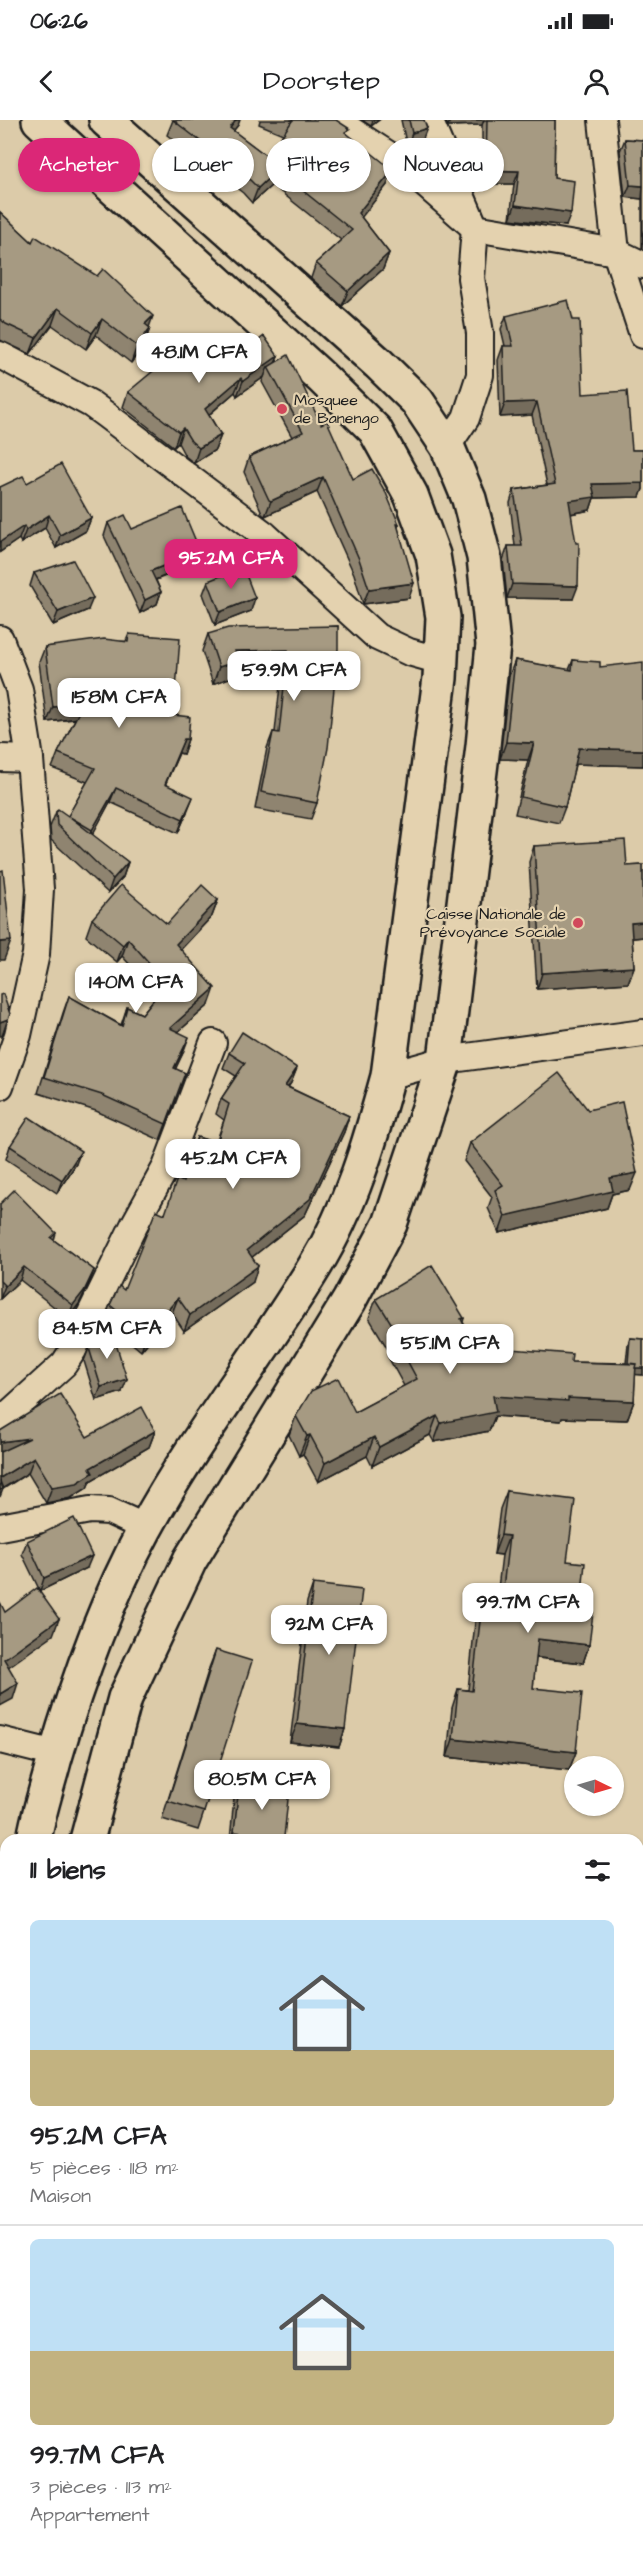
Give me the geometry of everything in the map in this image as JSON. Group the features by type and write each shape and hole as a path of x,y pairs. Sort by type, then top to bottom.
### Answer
{"main road":[{"path":"36,1834 56,1754 80,1676 113,1594 146,1528 195,1448 316,1265 350,1200 372,1137 388,1076 441,661 443,617 433,555 411,495 375,430 312,369 39,120"},
{"path":"89,1834 125,1698 190,1560 349,1301 390,1224 445,1060 493,645 484,556 469,499 447,446 417,401 378,363 106,120"}],"street":[{"path":"335,120 401,163 475,228 616,252 643,265"},
{"path":"429,120 475,228 471,278 480,333 480,375 466,418 447,446"},
{"path":"602,120 616,252 643,335"},
{"path":"0,355 91,404 106,415 265,535 377,637 409,652 441,661"},
{"path":"0,639 19,689 30,759 40,889 36,954 18,1035 0,1086"},
{"path":"0,758 30,759"},
{"path":"388,1076 445,1060 643,1034"},
{"path":"0,1422 64,1364 73,1350 134,1225 166,1167 213,1043"},
{"path":"0,1527 90,1510 109,1511 146,1528"},
{"path":"0,1740 56,1754"}],"building":[{"path":"173,120 236,120 230,128 243,138 196,138"},
{"path":"290,120 336,120 350,129 345,132 353,138 281,138 292,121"},
{"path":"409,120 424,120 427,128 412,133"},
{"path":"487,120 555,120 554,178 574,181 571,213 515,205 519,171 504,171 504,138 487,138"},
{"path":"625,139 643,140 643,186 630,185"},
{"path":"254,146 266,155 266,180 258,188 254,184"},
{"path":"371,153 383,162 383,182 358,213 389,253 348,291 316,263 352,230 304,192 371,192"},
{"path":"0,212 32,242 35,236 97,276 103,269 153,316 145,324 150,328 137,346 102,319 92,333 58,308 36,338 0,319"},
{"path":"568,300 573,320 580,320 583,394 627,391 632,450 643,450 643,483 592,484 595,497 569,501 576,543 579,543 578,586 512,584 508,546 522,546 514,490 555,484 537,402 505,403 503,346 513,346 506,316"},
{"path":"264,336 278,356 243,381 241,378 205,409 221,435 199,448 191,441 183,428 179,432 128,392 194,337 208,354 235,337 245,351"},
{"path":"288,355 321,424 327,421 353,479 372,469 386,493 399,524 397,524 414,583 369,589 359,559 323,477 269,500 249,457 303,432 268,367"},
{"path":"61,464 91,518 60,535 49,515 26,530 24,526 0,542 0,487 23,476 27,483"},
{"path":"182,508 200,551 151,571 161,592 145,600 108,523 125,515 132,529"},
{"path":"73,560 93,598 58,612 34,573"},
{"path":"243,567 255,598 220,612 208,581"},
{"path":"338,626 338,649 328,748 317,803 261,792 273,732 279,733 288,650 235,651 238,661 219,667 208,634 228,628"},
{"path":"129,634 180,638 174,715 190,717 188,739 184,739 165,784 193,797 183,819 116,788 92,830 70,817 128,862 113,879 57,825 56,812 58,809 68,816 95,768 58,753 83,704 53,707 45,647 104,639 128,642"},
{"path":"515,660 572,670 573,660 600,662 600,667 643,662 643,750 579,748 565,807 521,797 534,743 506,742"},
{"name":"Caisse Nationale de Prévoyance Sociale","path":"625,840 627,866 643,865 643,922 631,923 634,967 542,973 534,846"},
{"path":"3,870 11,941 0,942 0,871"},
{"path":"121,885 167,924 202,885 218,900 176,944 215,988 170,1028 189,1037 174,1068 185,1073 166,1124 102,1095 44,1077 69,996 122,1026 127,1007 142,1014 167,983 128,939 123,945 92,919"},
{"path":"3,994 10,1014 8,1019 0,1022 0,995"},
{"path":"242,1032 297,1068 285,1086 349,1116 310,1199 247,1250 258,1266 190,1315 178,1298 146,1335 110,1305 119,1286 124,1290 156,1210 165,1214 177,1179 183,1182 197,1137 217,1143 229,1104 221,1099 245,1063 229,1053"},
{"path":"559,1073 588,1110 622,1102 637,1173 610,1178 613,1191 505,1216 495,1190 503,1185 470,1143"},
{"path":"29,1117 81,1151 62,1180 10,1146"},
{"path":"14,1190 56,1233 51,1238 94,1270 84,1291 73,1305 24,1267 5,1286 0,1281 0,1204"},
{"path":"432,1265 464,1318 461,1319 475,1346 572,1354 571,1362 636,1364 634,1401 568,1398 568,1401 493,1396 496,1412 441,1423 437,1416 379,1447 374,1437 325,1463 310,1435 307,1436 296,1416 311,1391 338,1378 355,1412 417,1379 394,1336 398,1334 376,1299"},
{"path":"112,1331 127,1379 101,1387 89,1348 95,1336"},
{"path":"630,1338 643,1339 643,1368 635,1368 636,1364 628,1363"},
{"path":"60,1394 87,1437 142,1407 155,1431 90,1468 93,1473 77,1483 52,1487 34,1457 0,1478 0,1452 30,1438 0,1442 0,1431"},
{"path":"507,1491 575,1500 567,1561 585,1563 580,1612 593,1613 589,1645 538,1639 533,1688 582,1693 576,1752 453,1739 458,1689 472,1691 482,1604 501,1606 509,1536 501,1535"},
{"path":"74,1518 92,1556 44,1578 27,1541"},
{"path":"313,1584 362,1590 345,1729 297,1724"},
{"path":"37,1588 59,1619 4,1659 18,1683 0,1694 0,1602 5,1612"},
{"path":"216,1650 252,1661 204,1812 168,1801"},
{"path":"239,1786 289,1790 284,1834 234,1832"}],"place":[{"name":"Mosquee de Banengo","path":"282,409"},
{"name":"Caisse Nationale de Prévoyance Sociale","path":"578,923"}]}
